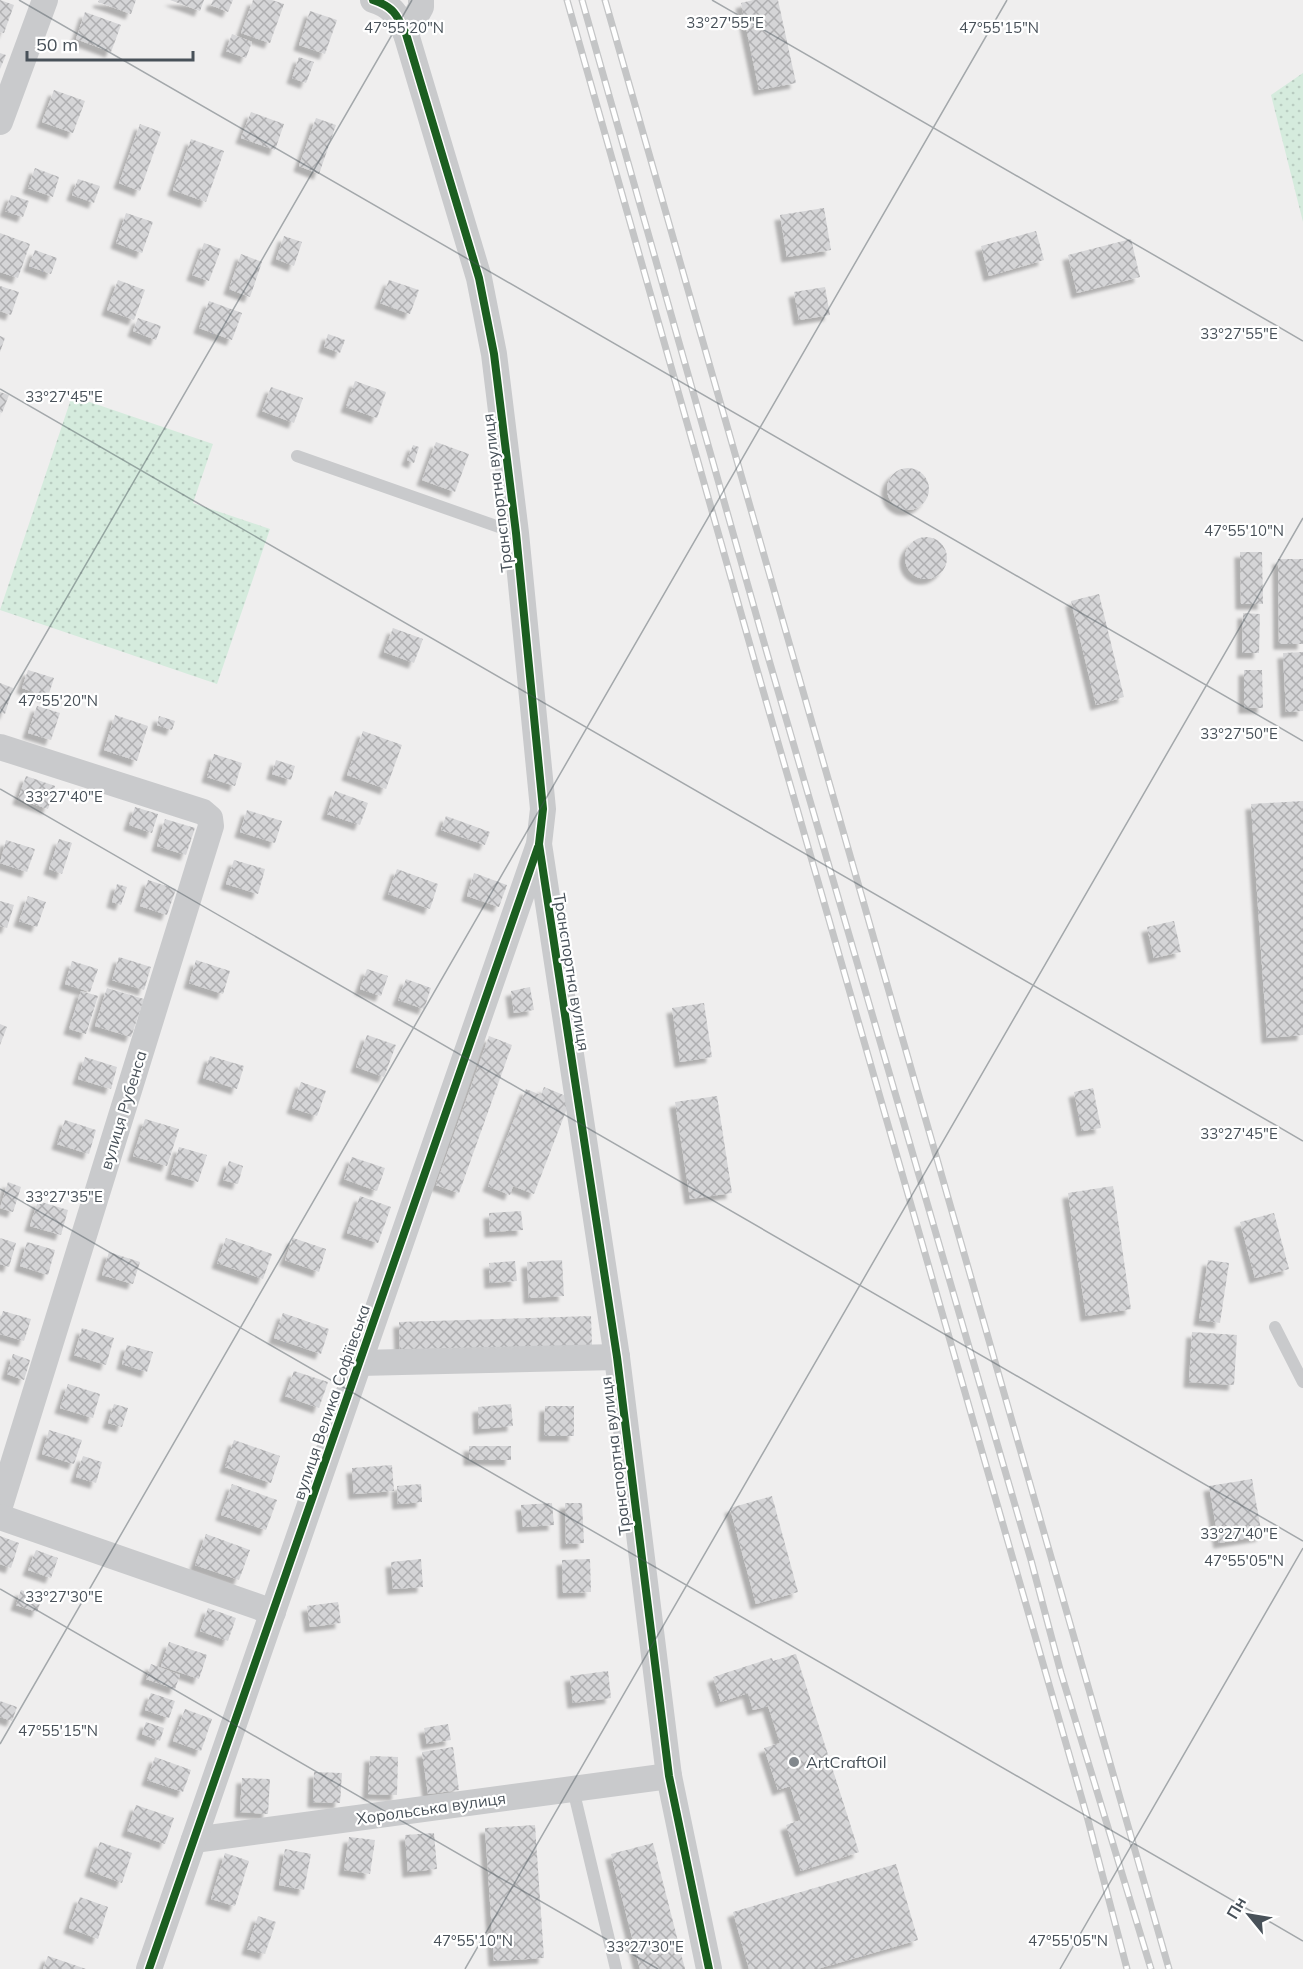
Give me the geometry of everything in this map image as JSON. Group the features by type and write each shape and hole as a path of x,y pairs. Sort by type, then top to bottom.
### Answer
{"street":[{"path":"0,122 45,0"},
{"name":"Транспортна вулиця","path":"373,0 397,13 406,34 479,278 494,354 516,533 543,809 539,844 617,1358 669,1776 709,1969"},
{"path":"406,34 421,7 421,0"},
{"name":"вулиця Рубенса","path":"0,1506 211,826 210,818 203,813 1,750"},
{"name":"вулиця Велика Софіївська","path":"149,1969 539,844"},
{"path":"359,1363 617,1358"},
{"path":"0,1516 273,1612"},
{"name":"Хорольська вулиця","path":"194,1840 669,1776"}],"lane":[{"path":"297,456 516,533"},
{"path":"1275,1327 1303,1382"},
{"path":"573,1790 616,1969"}],"green space":[{"path":"1303,73 1303,222 1271,95"},
{"path":"72,396 213,444 193,503 270,529 217,684 0,610"}],"building":[{"path":"0,0 14,5 4,33 0,32"},
{"path":"99,0 136,0 131,14 98,2"},
{"path":"170,0 204,0 200,11"},
{"path":"213,0 233,0 228,12 211,5"},
{"path":"253,0 272,0 284,4 270,43 241,33"},
{"path":"753,0 778,0 796,83 759,90 741,3"},
{"path":"310,11 337,20 325,54 299,45"},
{"path":"85,12 121,25 111,52 76,39"},
{"path":"232,34 252,42 246,58 226,51"},
{"path":"0,53 6,55 0,69"},
{"path":"299,57 314,62 306,83 292,78"},
{"path":"54,90 85,101 73,133 42,122"},
{"path":"251,112 284,124 275,150 241,138"},
{"path":"316,118 336,125 319,174 299,166"},
{"path":"140,124 161,132 140,191 119,183"},
{"path":"191,139 224,151 206,202 173,190"},
{"path":"35,168 59,177 53,197 28,188"},
{"path":"78,179 100,186 94,203 72,195"},
{"path":"11,195 29,201 23,217 5,211"},
{"path":"824,208 831,250 787,257 780,215"},
{"path":"126,213 153,222 142,253 116,243"},
{"path":"1036,231 1044,260 989,276 981,246"},
{"path":"0,233 30,244 18,278 0,272"},
{"path":"284,236 302,242 294,266 276,259"},
{"path":"1131,239 1140,277 1077,293 1068,255"},
{"path":"204,243 221,249 209,281 192,275"},
{"path":"35,250 57,258 51,274 29,266"},
{"path":"241,254 262,262 250,297 229,289"},
{"path":"118,280 145,290 134,320 107,310"},
{"path":"389,280 419,290 410,314 380,303"},
{"path":"0,286 19,292 11,315 0,311"},
{"path":"825,287 830,315 799,320 794,292"},
{"path":"209,301 242,313 232,340 199,328"},
{"path":"138,318 161,326 156,340 133,331"},
{"path":"328,334 345,340 340,353 324,347"},
{"path":"0,336 5,338 0,352"},
{"path":"355,381 386,392 377,418 346,407"},
{"path":"271,387 303,398 294,423 262,411"},
{"path":"0,392 9,395 2,413 0,412"},
{"path":"436,442 469,454 455,492 422,480"},
{"path":"413,445 419,447 414,463 407,460"},
{"path":"908,468 923,474 929,489 923,504 908,510 893,504 887,489 893,474"},
{"path":"926,537 941,543 947,558 941,573 926,579 911,573 905,558 911,543"},
{"path":"1240,552 1262,552 1263,604 1241,604"},
{"path":"1278,559 1303,559 1303,644 1279,644"},
{"path":"1099,594 1124,697 1096,705 1071,601"},
{"path":"1243,613 1260,614 1259,653 1242,653"},
{"path":"393,628 423,639 414,663 384,652"},
{"path":"1303,652 1303,711 1286,712 1283,653"},
{"path":"28,670 54,678 48,697 22,688"},
{"path":"1244,670 1262,670 1263,708 1244,708"},
{"path":"0,683 13,688 5,714 0,712"},
{"path":"37,706 60,713 51,740 28,733"},
{"path":"115,715 148,726 137,761 104,750"},
{"path":"159,716 175,721 172,730 157,725"},
{"path":"363,731 402,745 386,789 347,775"},
{"path":"214,754 242,763 235,786 207,777"},
{"path":"276,760 295,766 291,780 272,774"},
{"path":"26,776 55,786 48,809 18,799"},
{"path":"335,791 368,803 360,825 327,814"},
{"path":"1303,801 1303,1035 1267,1038 1251,804"},
{"path":"135,807 158,814 152,833 129,825"},
{"path":"247,810 282,821 275,843 240,832"},
{"path":"446,816 490,832 485,845 441,830"},
{"path":"165,819 195,828 186,855 157,846"},
{"path":"59,839 72,843 62,874 49,869"},
{"path":"6,840 35,849 27,872 0,863"},
{"path":"234,860 265,869 258,894 226,884"},
{"path":"397,869 438,884 430,909 388,894"},
{"path":"474,873 507,885 499,907 467,896"},
{"path":"148,880 176,889 167,915 140,906"},
{"path":"117,884 127,887 121,905 112,902"},
{"path":"28,896 46,902 37,927 19,921"},
{"path":"0,901 14,905 7,928 0,926"},
{"path":"1174,921 1181,952 1154,958 1147,927"},
{"path":"119,957 151,967 144,990 112,980"},
{"path":"196,960 230,971 223,994 189,983"},
{"path":"72,961 98,969 90,992 65,984"},
{"path":"367,969 388,976 381,996 360,989"},
{"path":"406,979 431,988 424,1009 398,1000"},
{"path":"530,987 534,1010 514,1013 511,991"},
{"path":"107,988 144,999 131,1037 95,1026"},
{"path":"81,991 98,996 86,1034 69,1029"},
{"path":"704,1003 712,1057 680,1062 672,1008"},
{"path":"0,1024 7,1027 0,1045"},
{"path":"367,1035 396,1045 384,1077 356,1067"},
{"path":"489,1036 512,1045 459,1193 436,1185"},
{"path":"210,1056 244,1066 237,1089 203,1078"},
{"path":"85,1057 117,1067 111,1089 78,1079"},
{"path":"301,1082 326,1091 317,1116 292,1108"},
{"path":"544,1087 571,1098 534,1194 513,1186 510,1195 488,1186 526,1089 541,1095"},
{"path":"1093,1088 1101,1128 1082,1131 1074,1092"},
{"path":"717,1096 732,1193 690,1199 675,1102"},
{"path":"145,1119 179,1129 167,1166 133,1156"},
{"path":"65,1120 96,1130 89,1154 57,1144"},
{"path":"179,1147 207,1155 198,1182 171,1174"},
{"path":"352,1157 385,1168 377,1191 344,1179"},
{"path":"229,1161 243,1166 238,1184 223,1180"},
{"path":"8,1182 21,1187 13,1212 0,1208"},
{"path":"1113,1186 1131,1309 1086,1316 1068,1193"},
{"path":"360,1196 391,1207 378,1243 347,1233"},
{"path":"38,1201 68,1210 61,1235 30,1226"},
{"path":"521,1211 523,1230 490,1232 489,1213"},
{"path":"1274,1213 1289,1269 1255,1278 1240,1222"},
{"path":"0,1238 16,1243 9,1267 0,1264"},
{"path":"226,1238 272,1254 263,1279 217,1263"},
{"path":"293,1238 326,1249 319,1272 285,1260"},
{"path":"27,1242 55,1250 48,1275 20,1266"},
{"path":"109,1252 140,1262 133,1284 102,1275"},
{"path":"562,1260 564,1296 529,1298 527,1262"},
{"path":"1208,1260 1229,1263 1220,1323 1199,1320"},
{"path":"515,1261 517,1281 490,1283 489,1263"},
{"path":"3,1311 31,1319 24,1341 0,1334 0,1320"},
{"path":"283,1313 329,1329 321,1354 274,1338"},
{"path":"591,1316 592,1346 400,1351 399,1322"},
{"path":"82,1328 114,1338 106,1365 74,1355"},
{"path":"1192,1332 1237,1335 1234,1385 1189,1382"},
{"path":"127,1345 153,1352 147,1372 122,1364"},
{"path":"13,1354 30,1360 24,1380 7,1374"},
{"path":"294,1371 328,1382 319,1408 285,1396"},
{"path":"68,1384 100,1394 93,1418 60,1408"},
{"path":"114,1404 128,1408 122,1427 108,1423"},
{"path":"511,1404 513,1426 479,1429 478,1407"},
{"path":"545,1406 574,1406 574,1436 544,1436"},
{"path":"49,1430 82,1440 74,1464 42,1454"},
{"path":"234,1440 280,1456 271,1483 225,1467"},
{"path":"469,1446 511,1446 511,1460 469,1460"},
{"path":"83,1456 102,1462 96,1483 76,1477"},
{"path":"392,1465 394,1491 354,1494 352,1468"},
{"path":"1252,1479 1262,1536 1219,1543 1209,1486"},
{"path":"232,1484 277,1500 266,1530 221,1515"},
{"path":"421,1484 422,1502 398,1504 397,1486"},
{"path":"772,1496 798,1592 756,1604 730,1508"},
{"path":"552,1503 554,1525 523,1527 521,1505"},
{"path":"565,1503 582,1503 584,1543 566,1544"},
{"path":"206,1534 250,1550 239,1580 195,1565"},
{"path":"0,1536 19,1543 11,1568 0,1564"},
{"path":"36,1550 58,1558 51,1578 28,1570"},
{"path":"421,1559 423,1587 393,1589 391,1562"},
{"path":"590,1559 591,1592 563,1593 562,1560"},
{"path":"21,1590 42,1598 37,1612 16,1605"},
{"path":"338,1602 341,1623 310,1627 307,1606"},
{"path":"208,1608 236,1618 228,1641 200,1631"},
{"path":"169,1642 207,1655 199,1679 161,1666"},
{"path":"796,1654 859,1852 801,1871 786,1825 801,1820 790,1786 778,1790 764,1748 780,1743 768,1706 753,1710 748,1693 721,1702 713,1677 772,1658 773,1661"},
{"path":"151,1664 180,1675 175,1689 146,1679"},
{"path":"608,1671 611,1698 573,1703 570,1676"},
{"path":"151,1693 175,1701 169,1718 145,1710"},
{"path":"0,1701 17,1707 12,1721 0,1717"},
{"path":"185,1709 212,1719 201,1751 173,1741"},
{"path":"146,1722 164,1728 160,1741 142,1734"},
{"path":"448,1724 451,1740 427,1744 424,1728"},
{"path":"453,1747 459,1790 428,1794 422,1752"},
{"path":"370,1756 398,1757 397,1795 368,1794"},
{"path":"155,1757 191,1770 183,1792 147,1780"},
{"path":"314,1772 342,1773 340,1803 313,1802"},
{"path":"242,1778 270,1779 268,1814 240,1812"},
{"path":"136,1805 174,1818 165,1844 127,1831"},
{"path":"535,1825 544,1958 494,1961 485,1828"},
{"path":"434,1833 437,1869 408,1872 405,1835"},
{"path":"349,1837 375,1840 370,1874 344,1870"},
{"path":"100,1842 132,1853 122,1883 90,1871"},
{"path":"653,1843 685,1969 640,1969 611,1854"},
{"path":"285,1849 311,1854 304,1890 279,1885"},
{"path":"225,1853 249,1861 235,1906 211,1899"},
{"path":"896,1864 918,1940 817,1969 749,1969 733,1912"},
{"path":"80,1897 108,1907 98,1939 69,1928"},
{"path":"258,1916 276,1922 265,1954 247,1949"},
{"path":"48,1956 86,1969 43,1969"}],"railway":[{"path":"567,0 1088,1820 1127,1969"},
{"path":"582,0 767,653 1031,1560 1061,1673 1151,1969"},
{"path":"605,0 1169,1969"}],"cycle path":[{"path":"373,0 394,12 406,34 479,278 494,354 516,533 543,809 539,844 617,1357 669,1776 709,1969"},
{"path":"149,1969 538,847"}],"place":[{"name":"ArtCraftOil","path":"794,1762"}]}
